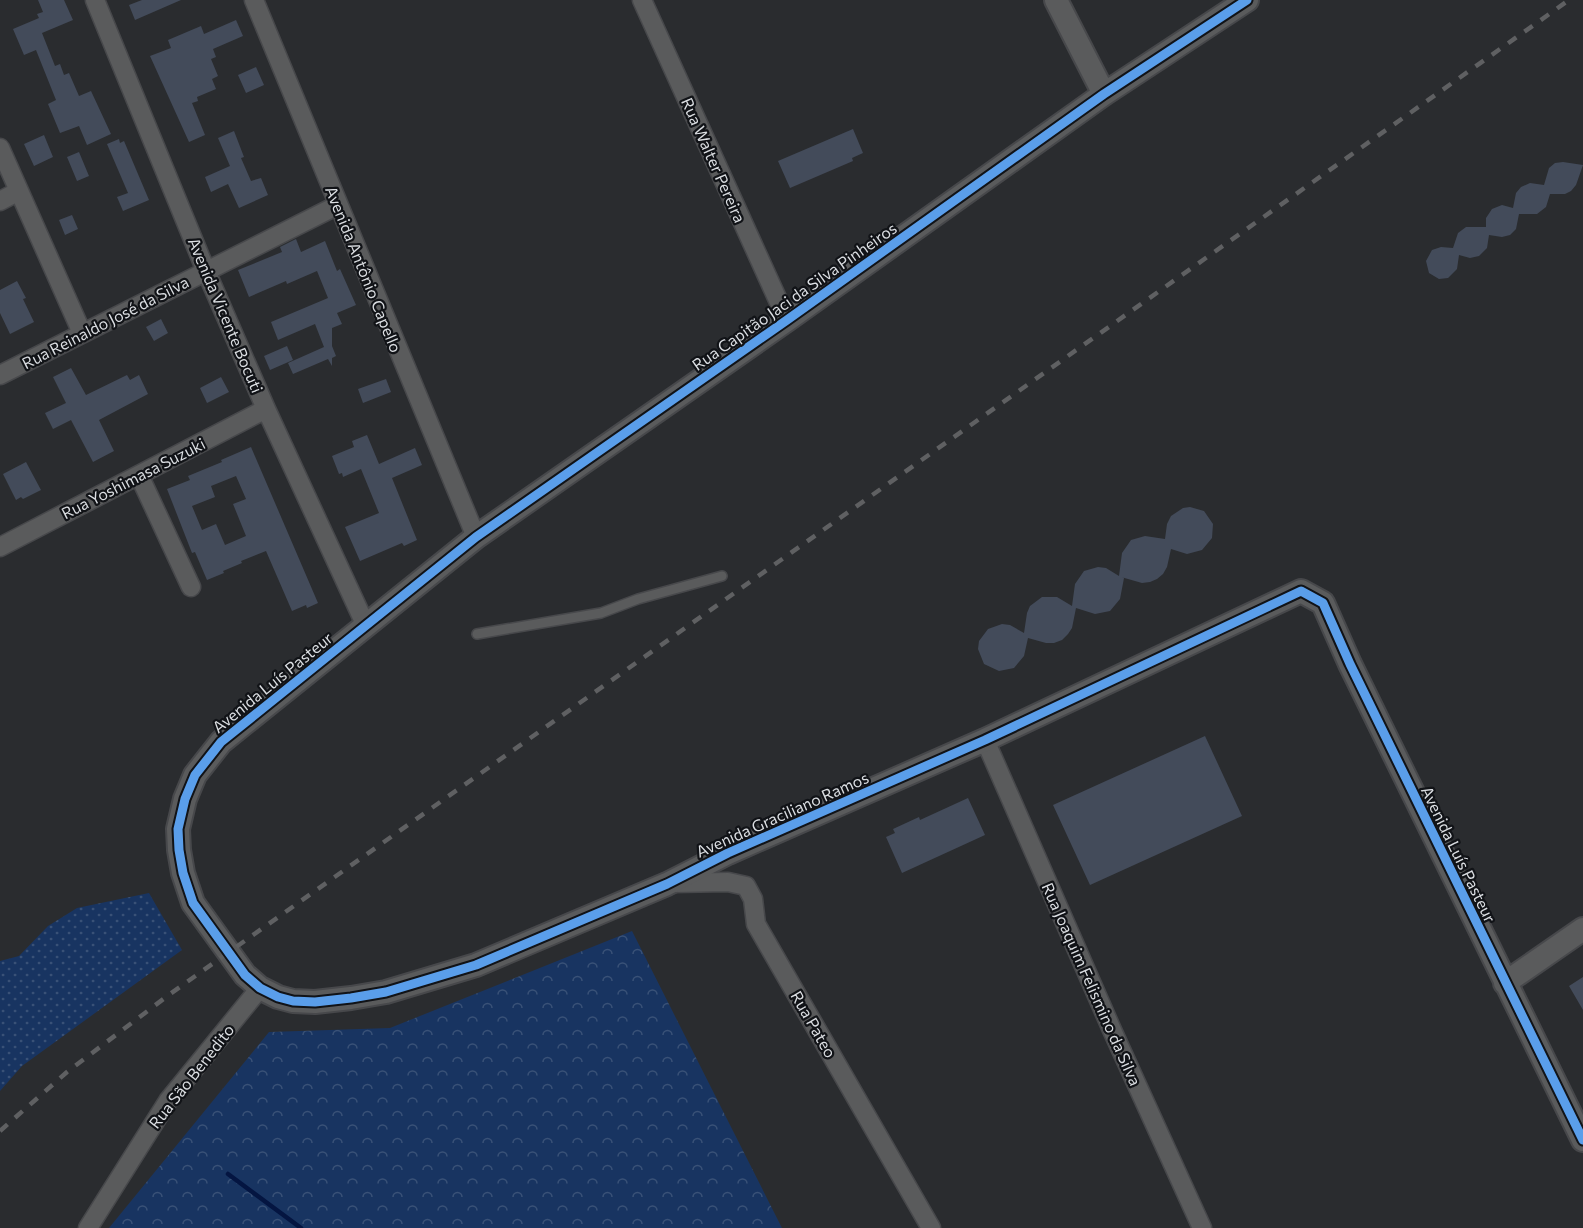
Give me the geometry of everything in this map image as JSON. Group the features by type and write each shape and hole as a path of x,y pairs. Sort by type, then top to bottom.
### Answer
{"street":[{"name":"Avenida Vicente Bocuti","path":"95,0 206,271 266,409 366,626"},
{"name":"Avenida Antônio Capello","path":"254,0 476,537"},
{"name":"Rua Walter Pereira","path":"642,0 787,320"},
{"path":"1056,0 1104,94"},
{"name":"Rua Capitão Jaci da Silva Pinheiros","path":"366,626 476,537 787,320 1104,94 1247,0"},
{"path":"0,148 82,333"},
{"path":"0,201 19,191"},
{"name":"Rua Reinaldo José da Silva","path":"0,375 338,205"},
{"name":"Rua Yoshimasa Suzuki","path":"0,548 266,409"},
{"path":"139,475 191,587"},
{"name":"Avenida Luís Pasteur","path":"1300,591 1323,603 1350,664 1583,1140"},
{"name":"Avenida Graciliano Ramos","path":"260,988 285,999 315,1002 386,992 476,965 667,884 728,853 985,740 1300,591"},
{"name":"Avenida Luís Pasteur","path":"260,988 245,975 208,926 186,887 179,850 178,829 185,799 195,775 221,742 366,626"},
{"name":"Rua Joaquim Felismino da Silva","path":"985,740 1107,1020 1202,1228"},
{"name":"Rua Pateo","path":"667,884 728,882 746,886 753,899 756,924 931,1228"},
{"path":"1505,983 1583,929"},
{"name":"Rua São Benedito","path":"88,1228 168,1101 260,988"}],"lane":[{"path":"477,634 601,613 638,599 722,576"}],"green space":[{"path":"149,893 182,950 22,1066 0,1091 0,961 19,956 48,926 77,908"},
{"path":"632,931 782,1228 109,1228 269,1032 390,1028"}],"building":[{"path":"38,0 64,0 73,20 42,33 55,66 60,64 64,75 69,73 79,96 91,91 111,134 87,145 79,126 60,133 48,104 56,100 36,50 24,55 13,29 39,18 37,14 43,12"},
{"path":"142,0 181,0 135,20 129,5"},
{"path":"236,20 243,36 213,49 216,57 211,59 218,76 212,79 216,89 197,97 198,101 192,103 205,135 189,142 150,56 171,48 168,40 201,26 204,34"},
{"path":"256,67 264,85 246,93 238,75"},
{"path":"853,129 863,153 852,158 853,161 790,188 778,161"},
{"path":"234,131 244,157 241,158 251,181 261,178 268,195 239,208 228,184 211,192 205,177 230,166 218,138"},
{"path":"44,135 53,157 34,166 24,144"},
{"path":"119,139 120,143 124,141 149,200 123,211 117,197 128,193 107,144"},
{"path":"79,152 89,176 77,181 67,157"},
{"path":"1555,163 1583,165 1576,185 1571,191 1565,194 1550,194 1546,207 1537,214 1519,214 1516,229 1510,235 1502,237 1489,235 1487,248 1479,256 1470,258 1459,255 1457,269 1448,278 1439,279 1429,273 1426,261 1432,250 1441,247 1453,248 1458,233 1466,227 1486,227 1486,218 1492,209 1502,205 1513,208 1516,193 1521,187 1530,183 1544,185 1549,168"},
{"path":"72,215 78,229 65,235 59,220"},
{"path":"296,239 301,252 325,241 337,271 340,269 356,305 337,313 342,324 332,328 332,346 336,356 332,358 332,366 328,359 293,374 288,363 324,347 315,324 278,340 271,322 328,298 317,271 249,297 238,270 282,252 280,247"},
{"path":"17,281 26,298 23,299 34,322 10,334 0,313 0,290"},
{"path":"161,319 168,333 154,341 146,327"},
{"path":"287,346 293,360 270,370 264,356"},
{"path":"71,368 86,395 127,375 130,380 139,375 148,394 99,420 114,451 93,462 71,420 53,429 45,413 66,403 53,377"},
{"path":"221,377 229,392 207,403 200,388"},
{"path":"386,379 391,392 363,403 358,389"},
{"path":"367,435 379,464 415,448 422,465 392,478 417,540 404,546 402,543 360,561 345,527 379,513 361,469 343,477 342,473 339,474 332,456 354,447 352,441"},
{"path":"251,447 318,603 292,611 266,551 241,561 242,563 207,580 195,552 192,553 167,489 190,480 188,476 222,462 221,460","holes":["236,476 246,499 233,504 246,536 225,545 216,524 202,530 192,506 215,497 211,486"]},
{"path":"26,462 41,490 16,500 3,474"},
{"path":"1190,507 1204,511 1213,524 1212,538 1202,550 1187,554 1171,549 1163,574 1150,582 1142,583 1121,577 1124,578 1120,599 1110,611 1095,614 1076,608 1072,628 1062,640 1046,643 1028,638 1024,656 1014,668 999,671 984,664 978,649 979,641 988,629 1002,624 1010,625 1024,633 1030,606 1042,597 1057,597 1072,606 1075,584 1084,571 1098,567 1106,568 1119,576 1122,553 1131,540 1145,536 1165,539 1167,524 1171,516 1183,508"},
{"path":"1205,736 1242,816 1090,885 1053,805"},
{"path":"968,798 985,835 902,873 886,837 895,833 893,829 919,817 920,820"},
{"path":"1583,977 1583,1010 1569,986"}],"waterway":[{"path":"228,1174 301,1228"}],"railway":[{"path":"0,1131 67,1072 170,994 1569,0"}],"cycle path":[{"path":"1247,0 1104,94 787,320 476,537 221,742 195,775 185,799 178,829 183,873 193,903 245,975 260,988 293,1001 315,1002 386,992 476,965 667,884 728,853 985,740 1301,591 1323,603 1350,664 1583,1140"}]}
